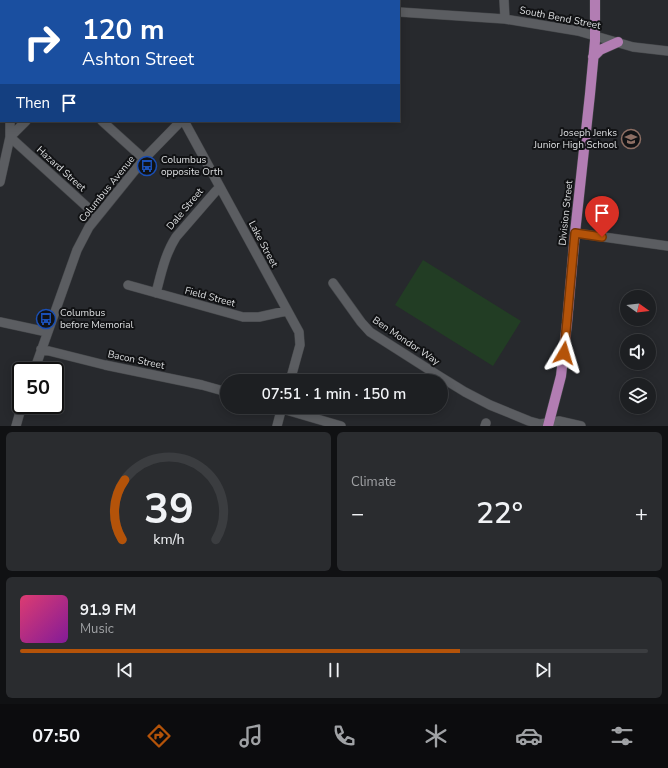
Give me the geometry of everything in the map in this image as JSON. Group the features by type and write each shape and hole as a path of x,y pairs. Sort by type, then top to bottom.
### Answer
{"main road":[{"name":"Division Street","path":"548,424 561,376 568,316 595,35 596,0"},
{"path":"593,57 600,50 618,42"}],"street":[{"path":"504,0 505,19"},
{"name":"South Bend Street","path":"400,12 505,19 578,31 633,47 668,51"},
{"path":"0,182 10,137 10,122"},
{"path":"10,137 25,122"},
{"path":"103,122 144,159"},
{"name":"Columbus Avenue","path":"37,362 77,250 89,227 144,159 180,122"},
{"name":"Lake Street","path":"185,122 286,311 299,332 300,338 298,354 292,374"},
{"name":"Hazard Street","path":"10,137 97,216"},
{"name":"Dale Street","path":"156,293 168,252 176,237 220,187"},
{"path":"575,233 668,246"},
{"name":"Ben Mondor Way","path":"333,282 370,332 459,388 490,405 529,421 540,424 548,424 559,421 581,426"},
{"name":"Field Street","path":"128,285 243,317 259,317 286,311"},
{"path":"0,322 47,332"},
{"name":"Bacon Street","path":"41,349 105,365 220,390"},
{"path":"16,426 19,414"},
{"path":"277,426 279,414"},
{"path":"301,414 342,426"}],"green space":[{"path":"423,260 521,321 493,366 395,305"}],"place":[{"name":"Joseph Jenks Junior High School","path":"631,139"},
{"name":"Columbus opposite Orth","path":"147,166"},
{"name":"Columbus before Memorial","path":"46,319"}],"route":[{"path":"564,353 575,233 602,237"}]}
